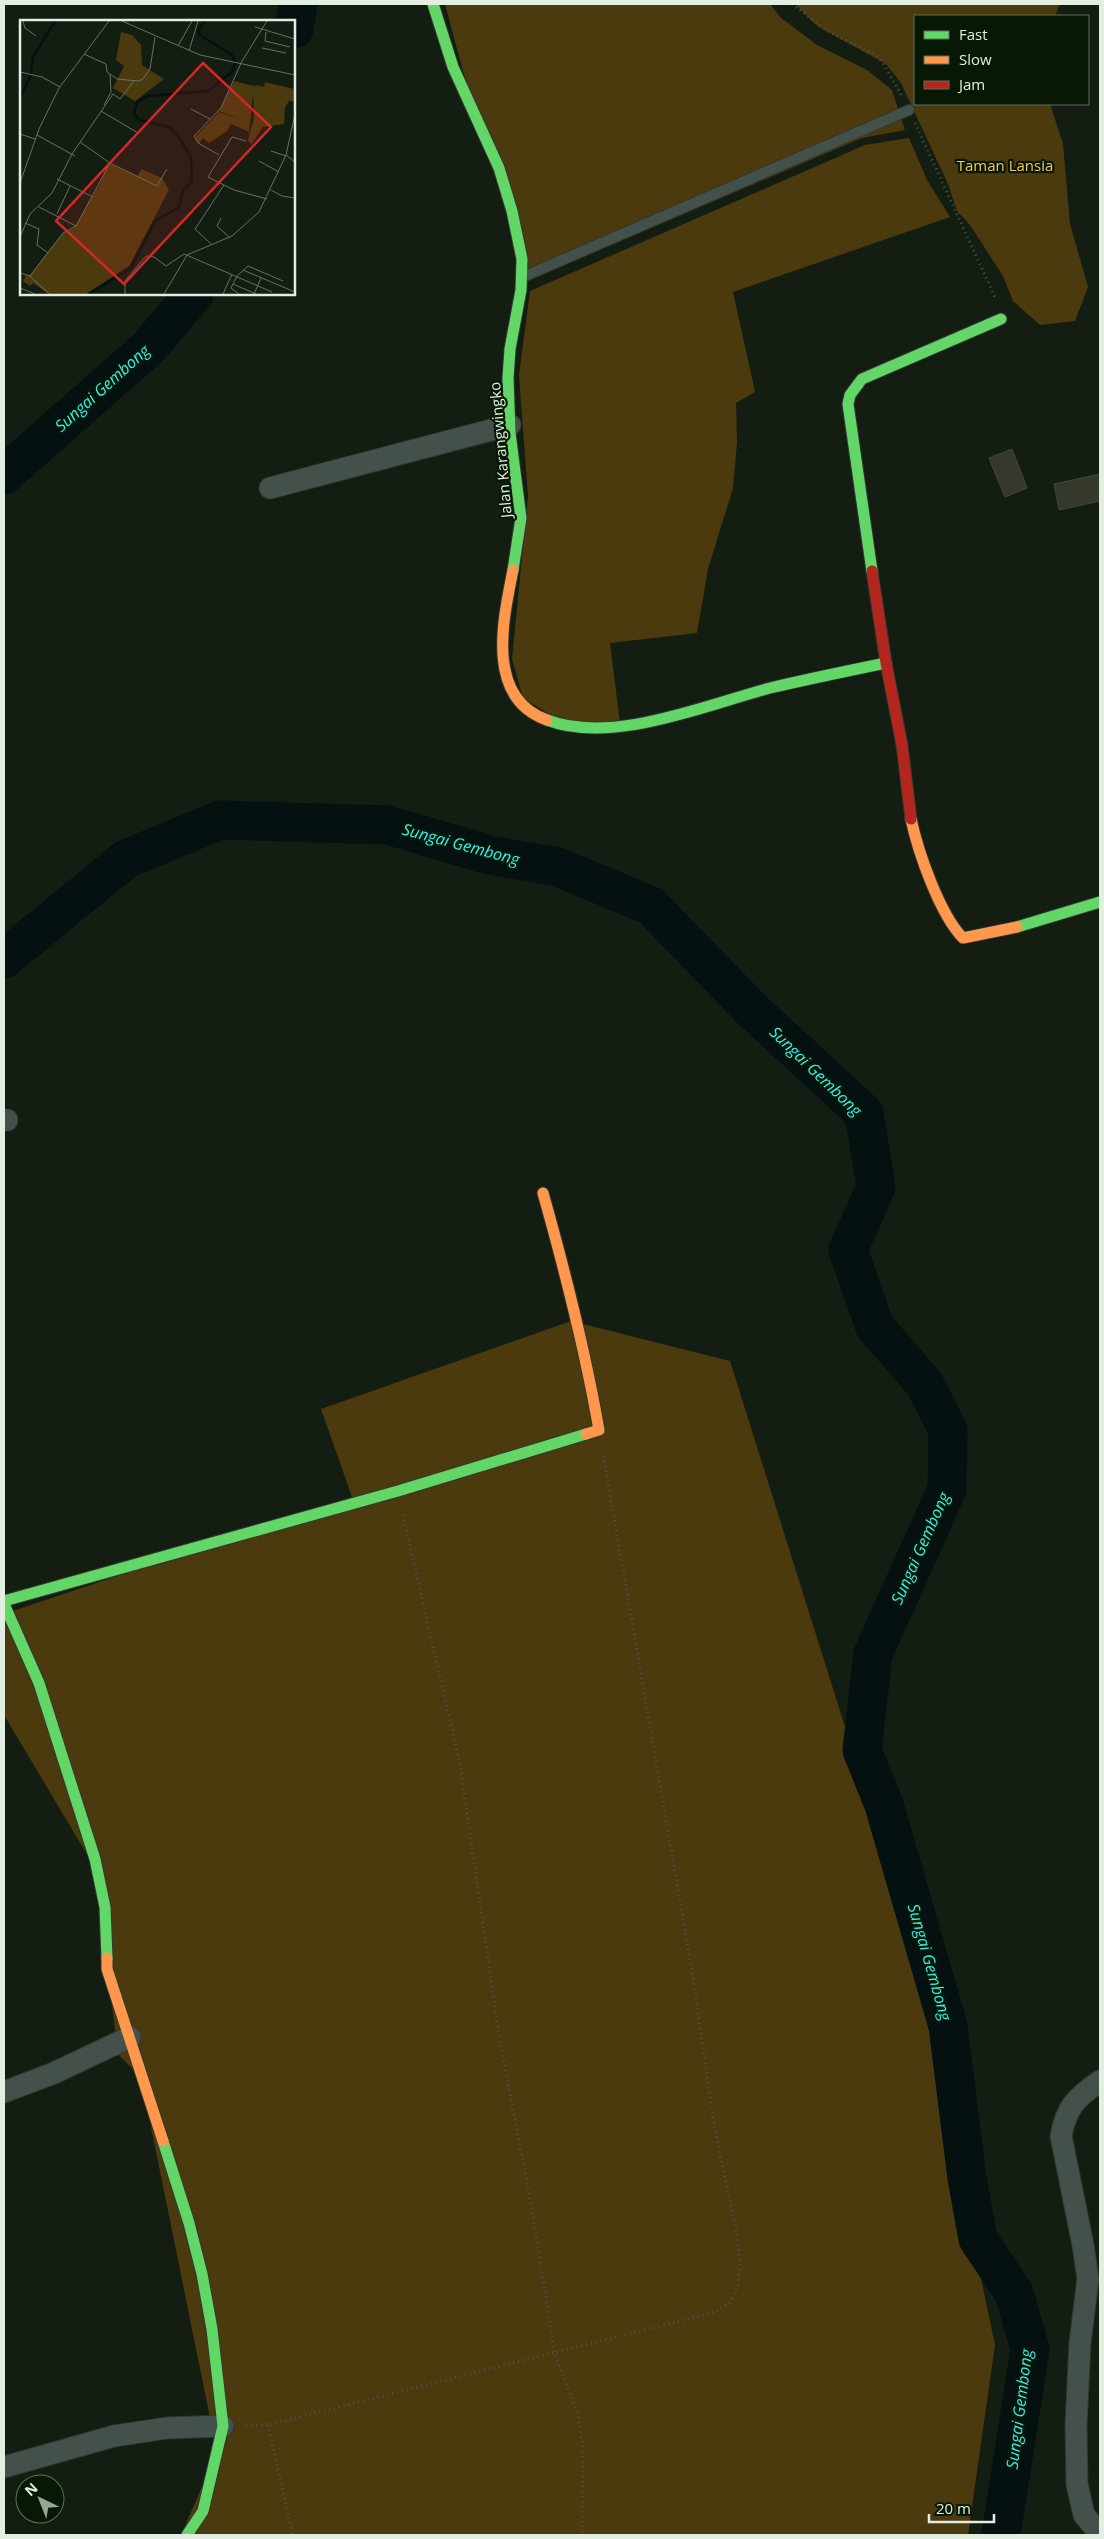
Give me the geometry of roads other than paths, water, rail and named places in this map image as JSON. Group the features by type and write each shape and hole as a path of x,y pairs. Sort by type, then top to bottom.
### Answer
{"street":[{"name":"Jalan Karangwingko","path":"433,4 452,64 497,160 520,246 522,291 508,362 510,425 521,523 507,593 502,662 510,692 518,703 535,716 556,725 608,729 706,707 830,674 886,663"},
{"path":"1001,319 862,380 850,395 848,404 886,663 902,745 907,798 917,845 952,927 958,934 970,938 1008,930 1100,902"},
{"path":"270,488 510,425"},
{"path":"187,2535 203,2510 223,2426 212,2329 202,2274 189,2223 107,1969 104,1907 95,1859 78,1800 39,1683 4,1603 398,1491 599,1430 590,1373 566,1271 543,1193"},
{"path":"4,2092 54,2073 130,2038"},
{"path":"1100,2080 1073,2102 1064,2119 1061,2136 1083,2245 1088,2280 1080,2343 1076,2425 1077,2484 1084,2516 1100,2534"},
{"path":"4,2467 114,2436 167,2428 223,2426"}],"lane":[{"path":"521,277 909,110"}],"waterway":[{"name":"Sungai Gembong","path":"295,23 298,4"},
{"name":"Sungai Gembong","path":"4,475 148,348 193,295"},
{"name":"Sungai Gembong","path":"4,959 126,859 220,820 388,825 489,855 558,867 651,906 752,1010 864,1113 876,1187 848,1250 875,1327 924,1383 948,1430 947,1489 873,1654 862,1750 884,1805 948,2026 967,2178 978,2239 1014,2293 1030,2349 1001,2535"}],"park label":[{"name":"Taman Lansia","path":"1005,165"}]}
